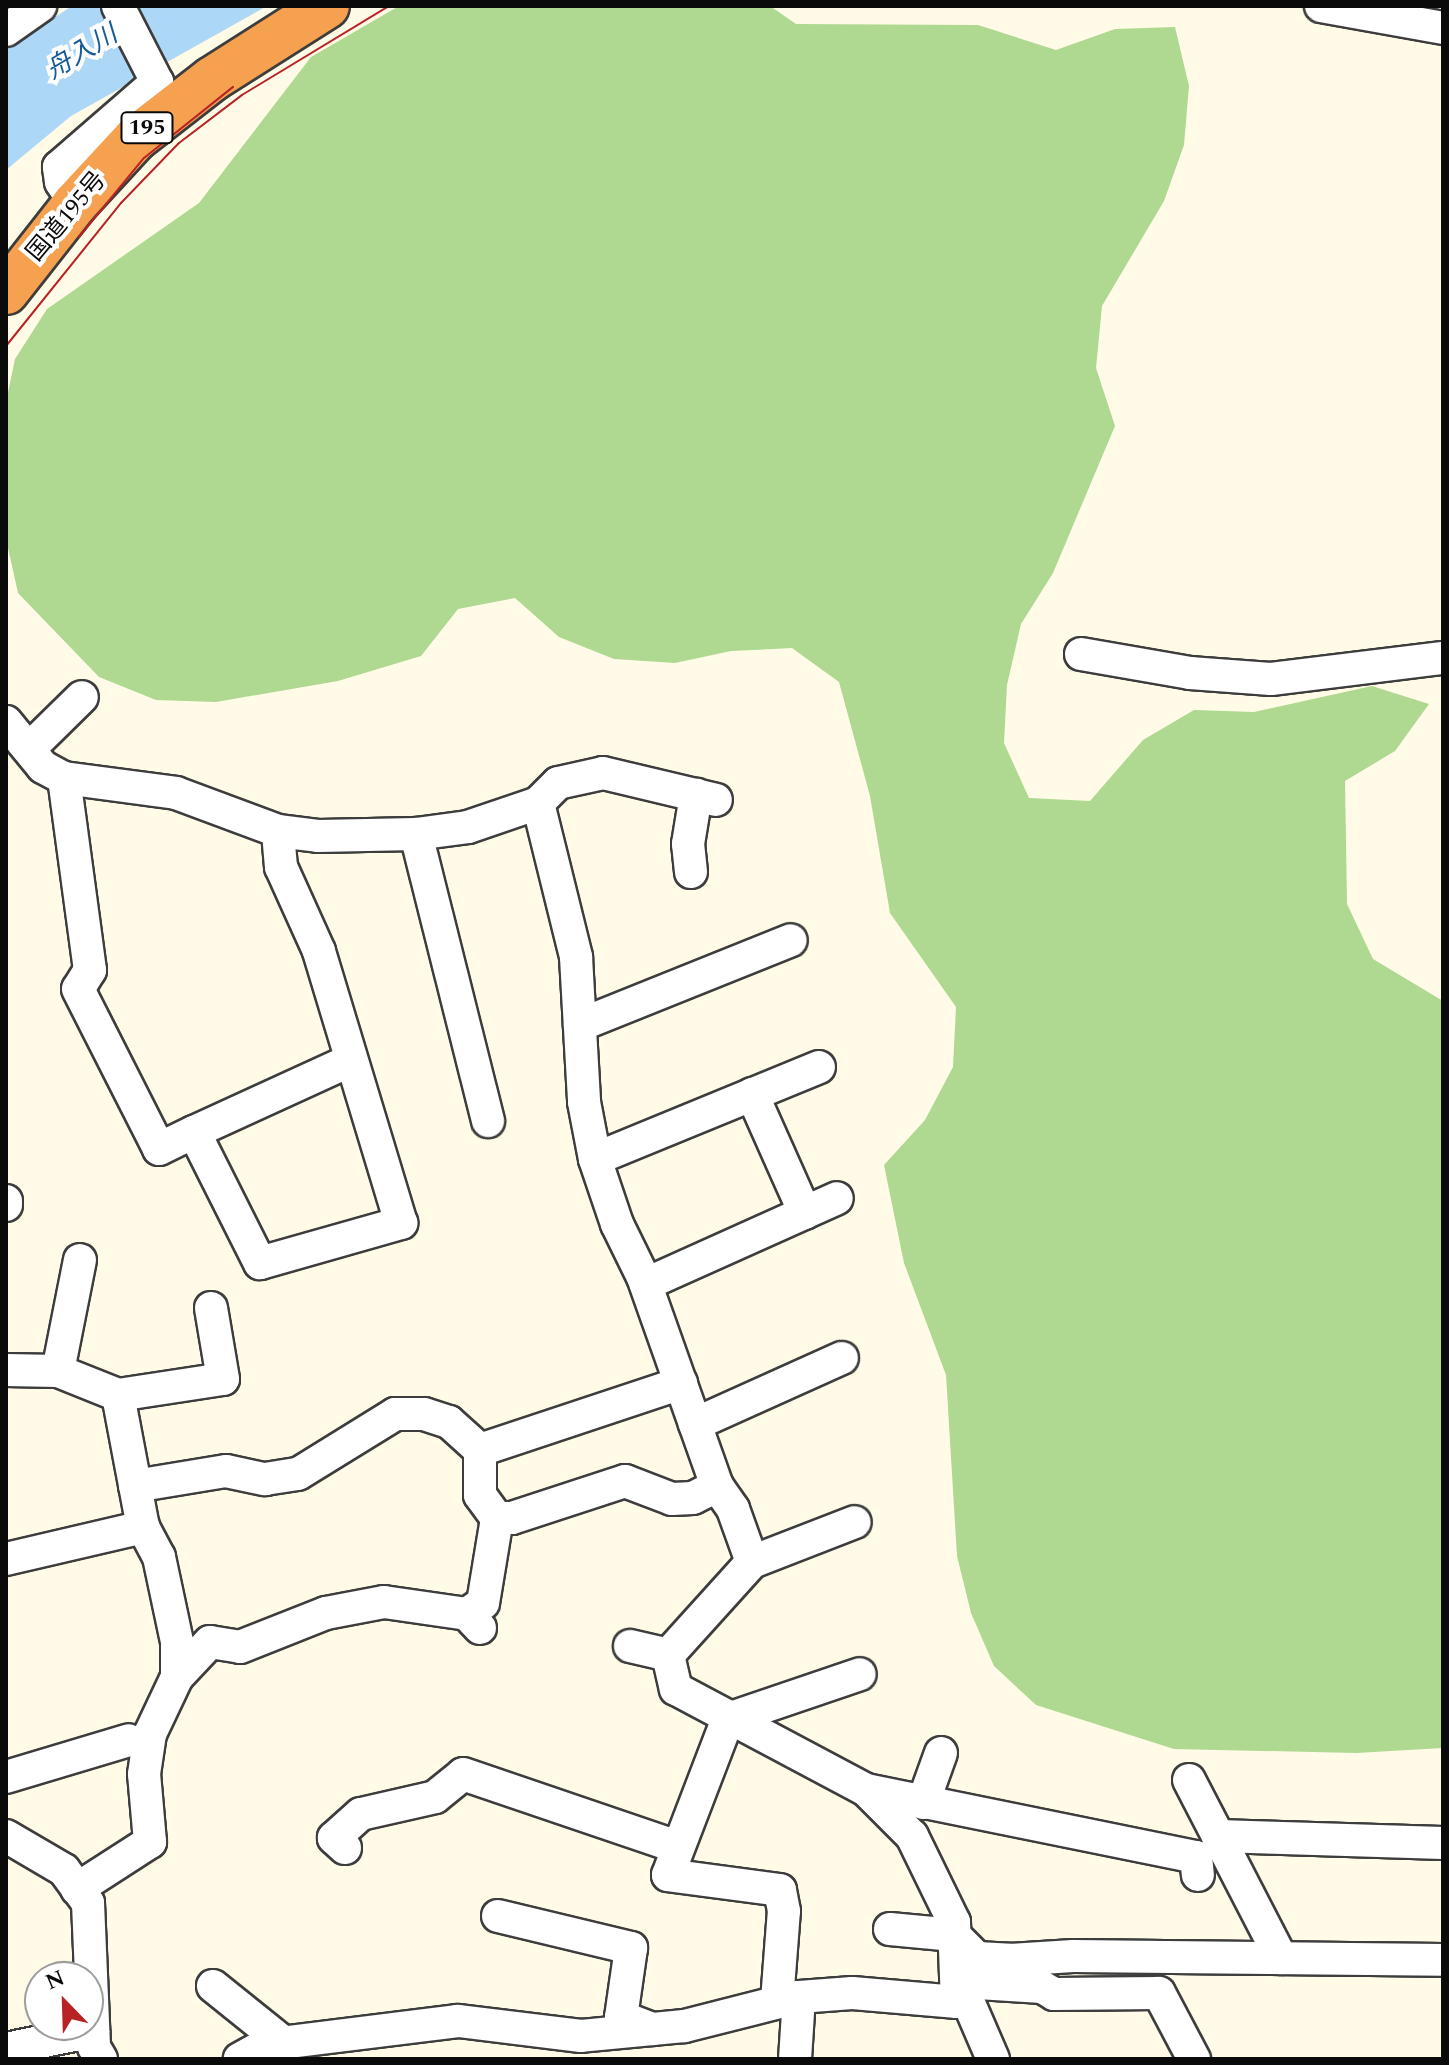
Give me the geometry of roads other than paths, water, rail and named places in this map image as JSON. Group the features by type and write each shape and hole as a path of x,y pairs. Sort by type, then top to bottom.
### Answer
{"highway":[{"name":"国道195号","path":"6,292 75,204 168,110 327,6"}],"street":[{"path":"6,30 40,6"},
{"path":"75,204 61,182 59,167 157,82 118,6"},
{"path":"1321,6 1443,28"},
{"path":"1081,654 1190,673 1271,679 1443,658"},
{"path":"29,749 82,697"},
{"path":"6,722 43,767 64,778 176,793 278,831 318,836 416,834 468,827 538,803 558,783 603,773 706,798 688,844 691,872"},
{"path":"64,778 90,970 78,989 159,1149 349,1061"},
{"path":"538,803 576,957 584,1102 595,1159 617,1224 646,1284 717,1486 733,1509 752,1562"},
{"path":"194,1132 260,1263 401,1223 349,1061 319,951 281,867 278,831"},
{"path":"416,834 488,1121"},
{"path":"580,1025 791,940"},
{"path":"595,1159 819,1067"},
{"path":"752,1094 805,1213"},
{"path":"646,1284 837,1198"},
{"path":"58,1371 80,1260"},
{"path":"6,1370 58,1371 118,1395 223,1379 211,1308"},
{"path":"695,1424 842,1358"},
{"path":"480,1450 681,1383"},
{"path":"118,1395 143,1527 159,1557 177,1642 177,1677"},
{"path":"77,1889 150,1842 144,1774 150,1734 177,1677 210,1642 240,1647 326,1613 384,1602 473,1621 483,1603 497,1518 480,1495 480,1450 449,1422 424,1414 395,1414 298,1474 265,1479 226,1471 135,1486"},
{"path":"497,1518 512,1518 625,1481 672,1499 693,1498 717,1486"},
{"path":"668,1655 752,1562 855,1522"},
{"path":"6,1559 143,1527"},
{"path":"630,1646 668,1655"},
{"path":"668,1655 676,1689 728,1719 805,1754 866,1790 912,1836 954,1922 963,2002 993,2059"},
{"path":"795,2059 780,1890 668,1875 728,1719 860,1674"},
{"path":"6,1777 129,1740"},
{"path":"923,1803 941,1753"},
{"path":"345,1848 334,1838 361,1814 435,1797 463,1774 678,1847"},
{"path":"1189,1780 1281,1958"},
{"path":"866,1790 1196,1857 1198,1875"},
{"path":"6,1836 64,1870 88,1903 97,2045 6,2049"},
{"path":"1218,1836 1443,1843"},
{"path":"498,1916 631,1948 621,2017 653,2029"},
{"path":"890,1929 954,1935 977,1958 978,1983 1042,1987 1054,1994"},
{"path":"977,1958 1443,1960"},
{"path":"213,1986 284,2043"},
{"path":"248,2057 284,2043 350,2047 458,2021 581,2036 653,2029 788,1999 852,1993 963,2002 1054,1994 1159,1993 1194,2059"}],"water":[{"name":"舟入川","path":"72,6 267,6 71,116 6,170 6,49"}],"tram line":[{"path":"6,346 121,203 179,143 242,95 389,6"},
{"path":"79,237 144,158 233,87"}]}
